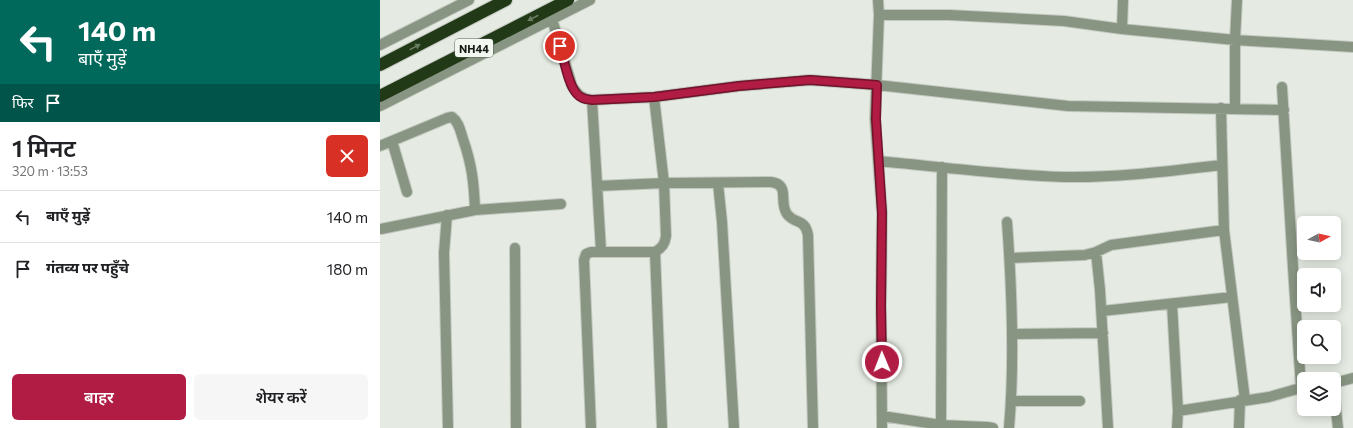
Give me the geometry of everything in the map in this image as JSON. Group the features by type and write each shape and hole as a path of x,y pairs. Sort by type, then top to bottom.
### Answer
{"highway":[{"name":"NH44","path":"380,65 506,0"},
{"name":"NH44","path":"380,96 550,14 568,0"}],"street":[{"path":"380,45 469,0"},
{"path":"380,106 550,14 590,0"},
{"path":"878,0 879,15 876,119 882,213 882,428"},
{"path":"1122,29 1123,0"},
{"path":"1235,109 1236,0"},
{"path":"550,14 572,86 577,94 583,99 592,100 654,97 739,86 810,80 877,85 1068,106 1284,110"},
{"path":"879,15 1010,17 1064,21 1122,29 1235,40 1353,47"},
{"path":"1282,87 1301,372"},
{"path":"591,428 584,260 586,254 590,252 655,252 665,243 664,183 654,97"},
{"path":"592,100 601,251"},
{"path":"1221,108 1224,230 1242,400 1239,428"},
{"path":"380,146 446,118 452,117 458,121 471,165 475,210"},
{"path":"392,140 407,192"},
{"path":"879,161 1065,177 1157,173 1222,165"},
{"path":"941,425 942,167"},
{"path":"597,186 664,183 771,182 778,183 782,186 786,213 790,217 803,223 807,229 808,235 813,428"},
{"path":"718,183 722,222 734,428"},
{"path":"381,229 475,210 561,204"},
{"path":"446,215 444,253 448,428"},
{"path":"1007,222 1010,258 1012,334 1012,401 1009,428"},
{"path":"1010,258 1085,255 1111,245 1224,230"},
{"path":"515,248 516,428"},
{"path":"655,252 662,428"},
{"path":"1096,252 1102,311 1108,428"},
{"path":"1102,311 1232,297"},
{"path":"1172,304 1178,411 1177,428"},
{"path":"1012,334 1103,333"},
{"path":"1341,381 1353,378"},
{"path":"1178,411 1242,400 1270,397 1297,389"},
{"path":"1012,401 1080,400"},
{"path":"882,416 941,425 993,428"},
{"path":"1337,416 1338,428"}],"route":[{"path":"560,46 572,86 577,94 583,99 592,100 654,97 739,86 810,80 877,85 876,119 882,213 882,362"}]}
